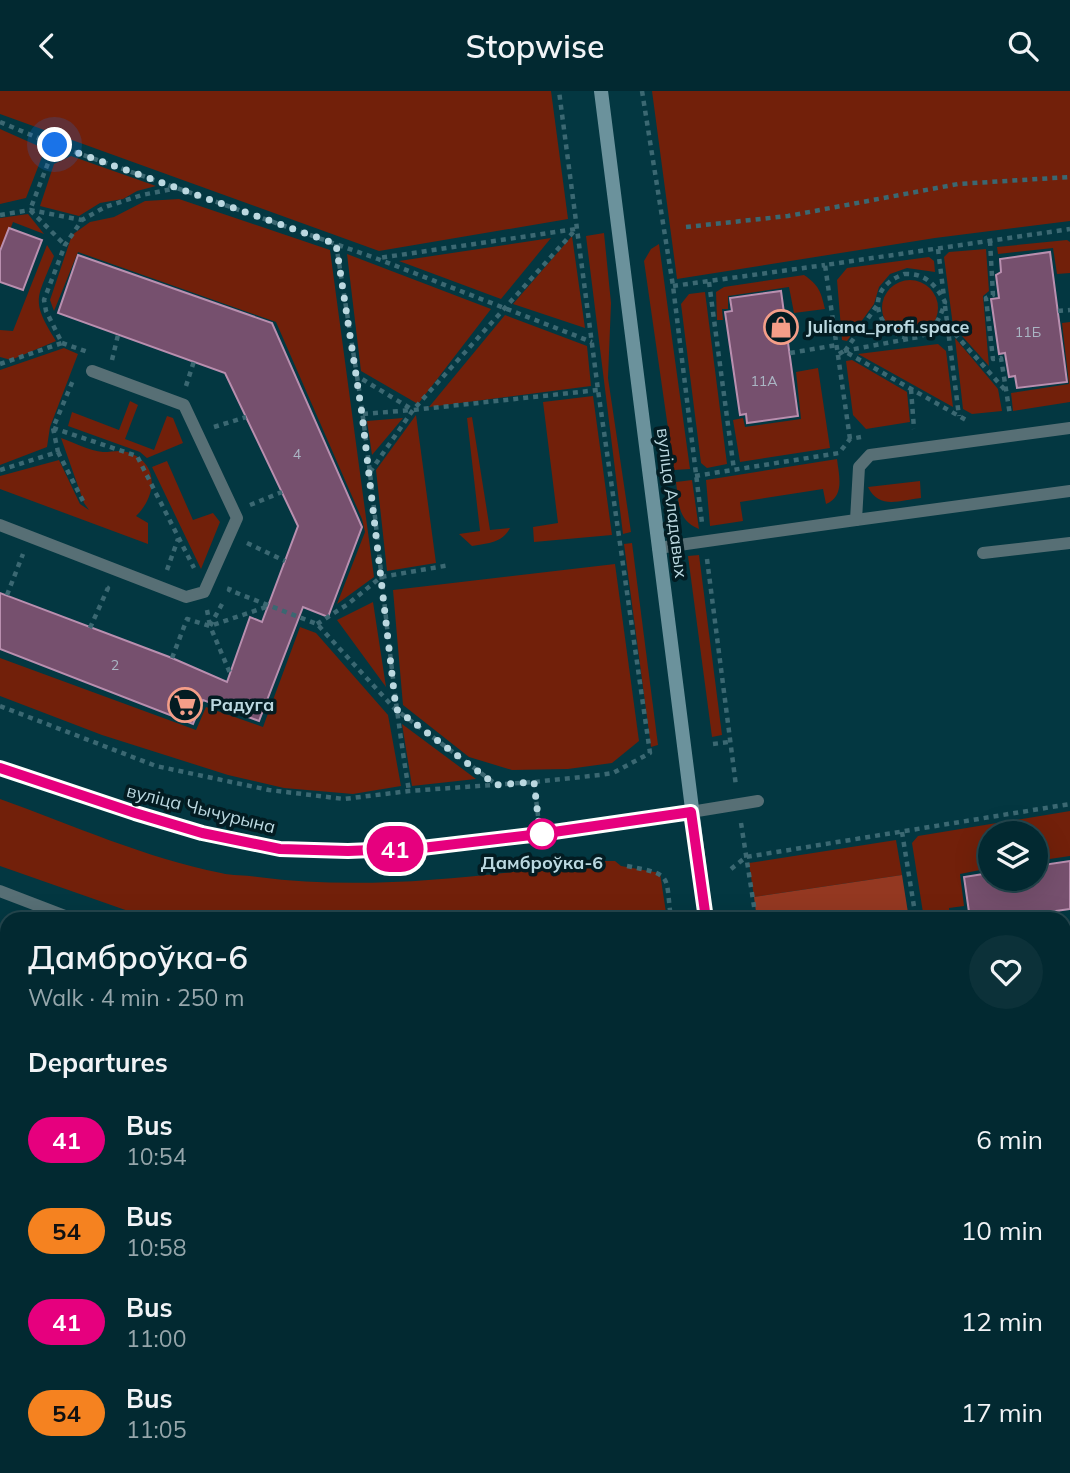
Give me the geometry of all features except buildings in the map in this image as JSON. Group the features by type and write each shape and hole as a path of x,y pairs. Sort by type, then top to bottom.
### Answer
{"main road":[{"name":"вуліца Аладавых","path":"601,91 705,912"},
{"name":"вуліца Чычурына","path":"0,768 202,833 280,849 395,849 540,834 691,812"}],"lane":[{"path":"0,525 186,597 204,592 237,518 184,405 92,371"},
{"path":"856,520 859,467 870,455 1070,428"},
{"path":"658,548 1070,491"},
{"path":"983,553 1070,543"},
{"path":"691,812 758,801"},
{"path":"0,892 54,912"}],"path":[{"path":"559,91 650,753"},
{"path":"642,91 673,286 729,742 754,912"},
{"path":"0,122 55,145 378,258 592,342"},
{"path":"30,210 55,145"},
{"path":"686,227 788,216 958,184 1070,177"},
{"path":"0,364 62,343 46,311 44,300 65,245 82,220 105,207 178,187"},
{"path":"30,210 65,245"},
{"path":"0,215 30,210 82,220"},
{"path":"378,258 576,229"},
{"path":"370,472 413,410 576,229"},
{"path":"673,286 1070,229"},
{"path":"990,241 993,295 986,298 993,359 1002,358 1010,415"},
{"path":"336,244 370,472 396,709 409,791"},
{"path":"938,249 959,416"},
{"path":"825,265 837,345 841,353 849,439"},
{"path":"912,338 891,332 879,315 880,294 886,285 904,274 925,277 933,283 945,302"},
{"path":"709,282 734,470"},
{"path":"841,353 922,336 938,323 945,302"},
{"path":"841,353 878,304"},
{"path":"1058,311 1070,310"},
{"path":"948,325 1006,391"},
{"path":"112,360 118,335"},
{"path":"790,353 837,345"},
{"path":"841,353 966,420"},
{"path":"186,386 194,361"},
{"path":"356,376 413,410"},
{"path":"74,377 53,428 58,452 84,503"},
{"path":"911,389 914,429"},
{"path":"362,414 598,390"},
{"path":"214,427 246,417"},
{"path":"53,428 137,456 204,592 210,626 230,673"},
{"path":"0,470 58,452"},
{"path":"250,505 282,492"},
{"path":"164,579 178,538"},
{"path":"247,543 285,561"},
{"path":"7,596 23,554 35,559"},
{"path":"317,624 348,604 381,577 450,565"},
{"path":"90,628 108,588 96,583"},
{"path":"210,626 222,602"},
{"path":"172,658 187,619 210,626 268,606"},
{"path":"0,706 156,766 269,790 344,799 613,773 650,753 657,752"},
{"path":"396,709 496,785"},
{"path":"713,744 729,742"},
{"path":"534,782 540,834"},
{"path":"731,869 746,857 1070,805"},
{"path":"902,832 915,912"},
{"path":"627,866 660,873 665,879 670,912"}],"shaded area":[{"path":"0,91 551,91 568,219 379,251 0,114"},
{"path":"652,91 1070,91 1070,221 935,238 677,279"},
{"path":"0,129 45,149 26,198 0,204"},
{"path":"71,156 156,186 137,191 123,199 100,203 79,216 40,206 54,164"},
{"path":"179,199 330,250 374,577 337,604 365,532 362,519 276,322 78,252 54,311 50,300 72,235 90,222 114,217 145,201"},
{"path":"28,214 44,234 13,222 0,257 0,218"},
{"path":"604,233 611,303 608,378 631,532 623,534 586,236"},
{"path":"572,236 585,328 513,304"},
{"path":"551,238 501,299 399,261"},
{"path":"1067,240 1070,242 1070,273 1057,274 1053,248 998,254 997,247"},
{"path":"659,244 690,469 674,470 644,261 651,249"},
{"path":"47,245 54,256 40,291 39,307 56,341 11,360 0,357 0,330 13,331"},
{"path":"986,249 989,291 983,296 989,366 953,326 944,257 949,252"},
{"path":"347,254 491,309 418,404 361,371"},
{"path":"929,257 934,261 935,272 907,268 890,274 879,287 874,304 847,341 842,340 837,280 847,268"},
{"path":"804,275 819,289 825,309 794,313 789,287 728,296 728,309 722,309 723,320 717,320 716,292 724,287"},
{"path":"910,280 921,282 930,288 936,297 936,319 930,328 921,334 910,336 899,334 890,328 884,319 882,308 884,297 890,288 899,282"},
{"path":"705,292 727,464 707,468 701,463 681,304 689,294"},
{"path":"505,315 587,346 591,386 429,407"},
{"path":"1070,322 1070,402 1013,411 1011,393 1069,384 1062,323"},
{"path":"955,338 998,389 1002,411 972,414 963,409"},
{"path":"938,344 946,351 953,407 858,354"},
{"path":"64,348 78,354 50,427 47,447 0,465 0,370"},
{"path":"852,360 907,392 910,422 866,429 853,415 846,361"},
{"path":"818,368 830,448 740,462 733,420 743,418 745,427 801,419 796,372"},
{"path":"593,396 612,535 534,542 533,527 558,523 543,402"},
{"path":"130,401 138,405 125,439 154,450 167,416 173,418 183,443 147,458 140,452 68,426 72,412 119,430"},
{"path":"416,415 436,563 387,571 376,470"},
{"path":"472,417 490,530 510,528 499,539 472,546 459,534 480,531 467,418"},
{"path":"403,418 372,455 367,421"},
{"path":"61,438 98,451 130,453 146,465 152,482 151,491 136,516 148,523 148,544 0,489 0,476 59,460 80,504 89,510 84,503"},
{"path":"837,459 838,491 826,504 823,489 740,502 743,521 710,526 706,480"},
{"path":"167,461 193,520 213,513 220,522 201,569 152,467"},
{"path":"692,480 699,529 683,516 678,497 676,482"},
{"path":"920,481 921,498 891,502 878,499 868,487"},
{"path":"632,543 658,745 651,747 624,544"},
{"path":"699,555 722,735 712,737 688,556"},
{"path":"615,564 639,741 612,763 568,769 512,770 469,757 403,705 393,590"},
{"path":"373,602 386,687 337,620"},
{"path":"300,627 316,633 388,715 401,786 353,794 284,788 228,775 102,735 0,696 0,658 196,730 206,707 263,727"},
{"path":"402,724 476,779 412,786"},
{"path":"0,799 137,850 230,875 344,883 387,882 615,861 621,866 660,873 666,912 131,912 0,866"},
{"path":"1070,811 1070,856 1048,859 1048,821 1009,821"},
{"path":"978,826 978,870 960,874 964,906 949,908 949,912 923,912 912,843 918,836"},
{"path":"896,840 902,875 754,897 749,863"},
{"path":"902,875 908,912 756,912 754,897"}],"bus line":[{"name":"41","path":"0,768 202,833 280,849 348,851 422,848 691,812 705,912"}],"place":[{"name":"Juliana_profi.space","path":"781,327"},
{"name":"Радуга","path":"185,705"},
{"name":"Дамброўка-6","path":"542,834"}],"route":[{"path":"55,145 336,244 373,499 396,709 496,785 534,782 542,834"}]}
